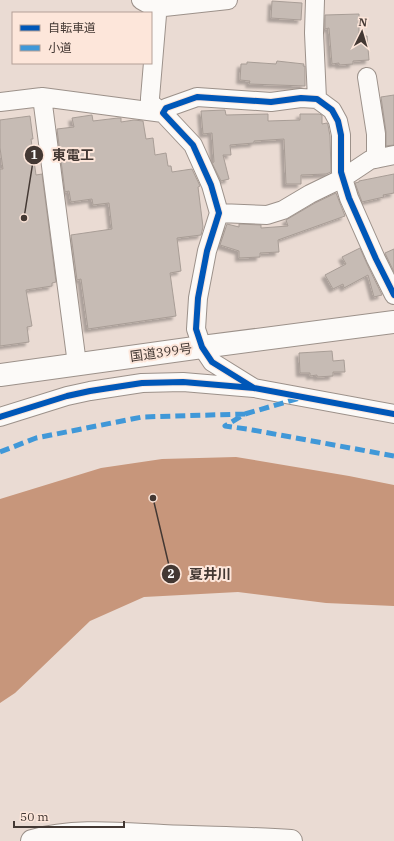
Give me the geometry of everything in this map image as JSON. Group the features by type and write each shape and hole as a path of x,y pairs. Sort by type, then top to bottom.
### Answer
{"main road":[{"name":"国道399号","path":"0,375 394,322"},
{"path":"32,841 46,837 291,841"}],"street":[{"path":"148,4 228,0"},
{"path":"315,0 314,33 317,99"},
{"path":"148,4 157,15 150,103 163,113 193,145 211,185 218,214 207,251 198,298 196,329 202,347 212,362 254,388"},
{"path":"367,77 376,134 376,159"},
{"path":"0,102 42,97 163,113"},
{"path":"42,97 77,364"},
{"path":"163,113 166,108 197,97 271,102 301,98 317,99 332,110 338,121 341,136 341,172 349,198 394,295"},
{"path":"218,214 267,215 283,210 310,194 344,178 370,160 394,155"},
{"path":"0,417 67,396 142,383 183,382 254,388 394,414"}],"shaded area":[{"path":"236,457 394,485 394,606 326,603 238,592 144,597 90,621 15,693 0,703 0,499 101,468 162,459"}],"building":[{"path":"272,1 302,3 301,20 271,18"},
{"path":"359,14 359,36 367,36 369,60 353,61 353,64 332,64 329,28 325,29 325,15"},
{"path":"277,61 304,64 305,86 249,84 250,81 240,80 241,64 247,64 247,62 276,64"},
{"path":"394,95 394,145 386,146 386,132 381,97"},
{"path":"225,110 226,115 268,114 268,121 300,120 300,114 322,115 322,124 327,123 330,136 331,172 326,174 301,175 301,184 286,184 284,139 254,141 254,143 230,145 231,155 223,155 229,179 221,181 212,163 214,162 212,133 203,134 201,111"},
{"path":"92,115 93,121 121,118 121,122 134,120 143,121 146,139 153,138 155,155 166,153 168,166 171,166 172,172 192,169 200,186 198,187 203,227 201,235 177,238 181,271 170,273 176,316 88,329 81,279 77,280 71,235 112,229 109,203 93,205 92,199 71,202 69,191 65,192 57,129 74,127 72,118"},
{"path":"30,116 33,139 31,139 36,175 42,174 56,282 52,283 52,286 26,290 32,326 27,327 29,342 0,346 0,169 3,169 0,148 0,120"},
{"path":"394,174 394,193 362,202 355,183"},
{"path":"336,193 345,216 278,240 279,252 260,253 260,257 239,258 239,251 220,245 227,224 239,227 239,224 261,225 261,228 288,226 286,220"},
{"path":"360,248 382,295 374,297 368,275 344,288 343,284 333,289 325,275 346,264 342,257"},
{"path":"394,249 394,272 385,253"},
{"path":"332,351 333,361 344,360 345,372 333,372 333,376 317,377 317,375 310,376 310,373 300,373 299,353"}],"marked path":[{"path":"245,414 300,398"},
{"path":"0,452 36,438 142,417 245,414 225,426 394,456"}],"cycle path":[{"path":"254,388 212,362 202,347 196,329 198,298 207,251 219,213 211,185 193,145 163,113 166,108 197,97 271,102 301,98 317,99 332,110 338,121 341,135 341,172 349,198 394,295"},
{"path":"0,417 67,396 90,391 142,383 183,382 254,388 394,414"}],"place":[{"name":"東電工","path":"24,218"},
{"name":"夏井川","path":"153,498"}]}
